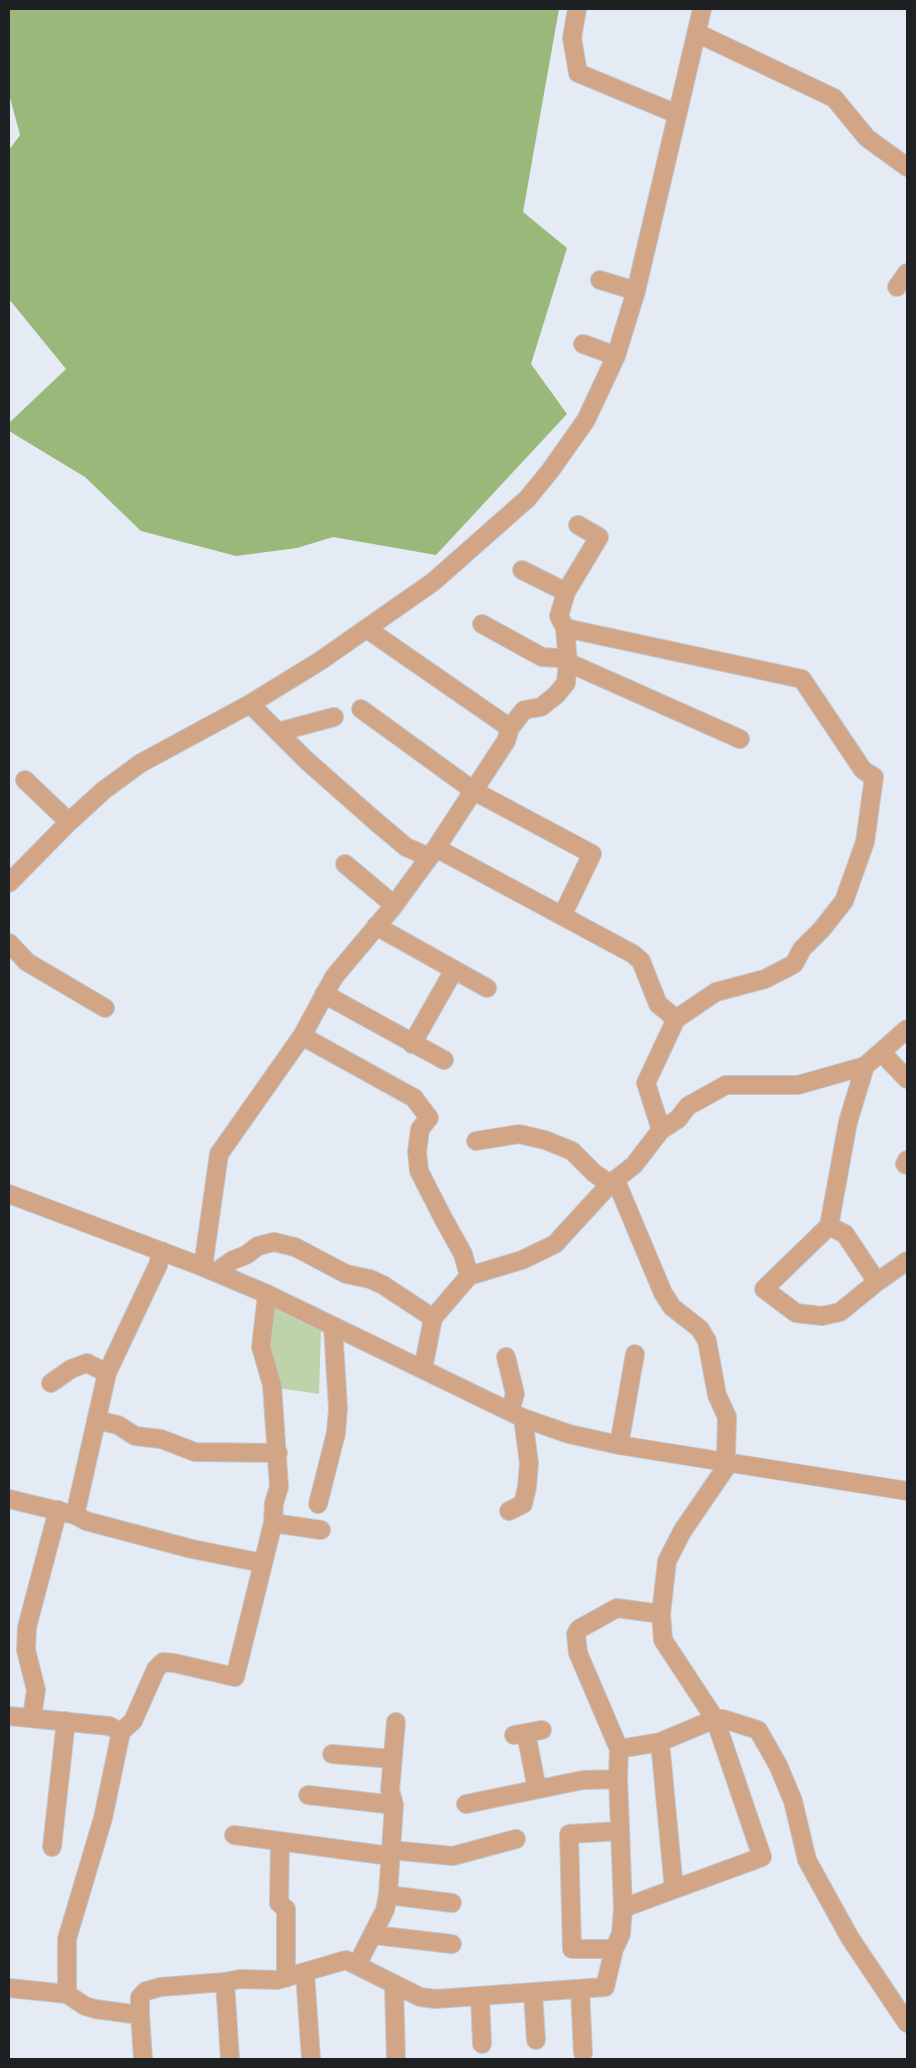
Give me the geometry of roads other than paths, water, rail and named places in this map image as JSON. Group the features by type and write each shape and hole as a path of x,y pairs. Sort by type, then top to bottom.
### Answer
{"street":[{"path":"577,9 572,38 578,73 677,114"},
{"path":"9,883 69,822 104,790 141,763 250,704 320,661 433,582 527,498 550,471 586,420 616,356 636,291 702,9"},
{"path":"696,33 834,98 867,138 907,167"},
{"path":"897,287 907,273"},
{"path":"600,280 636,291"},
{"path":"583,344 616,356"},
{"path":"210,1270 219,1154 302,1036 334,977 394,905 433,853 506,742 510,728 524,710 541,707 556,695 566,683 568,663 565,628 559,616 566,592 599,537 578,525"},
{"path":"522,570 566,592"},
{"path":"482,624 542,657 558,658 740,740"},
{"path":"367,628 510,728"},
{"path":"565,628 802,679 863,770 874,777 865,842 844,901 802,949 794,964 764,979 716,992 676,1019 646,1083 661,1130"},
{"path":"250,704 306,760 406,847 433,853 562,916 634,954 641,961 658,1004 676,1019"},
{"path":"361,709 474,791 592,854 562,916"},
{"path":"278,732 334,717"},
{"path":"25,780 69,822"},
{"path":"345,864 394,905"},
{"path":"376,926 486,988"},
{"path":"9,944 28,962 105,1008"},
{"path":"412,1044 454,970"},
{"path":"324,994 444,1060"},
{"path":"423,1369 433,1318 469,1276 522,1260 555,1244 610,1184 634,1165 661,1130 678,1119 688,1106 726,1085 798,1085 865,1066 907,1030"},
{"path":"302,1036 414,1098 429,1118 420,1129 417,1152 419,1171 463,1254 469,1276"},
{"path":"882,1052 907,1079"},
{"path":"865,1066 848,1122 829,1226 764,1289 796,1313 822,1316 840,1312 907,1261"},
{"path":"476,1141 519,1134 545,1140 572,1151 594,1173 619,1188 662,1293 672,1307 700,1329 707,1341 717,1395 728,1418 726,1456 729,1463"},
{"path":"907,1160 905,1164 907,1165"},
{"path":"9,1194 162,1251 267,1294 516,1415 569,1434 619,1445 907,1491"},
{"path":"829,1226 845,1234 877,1282"},
{"path":"210,1270 246,1255 258,1246 274,1242 294,1247 346,1274 370,1279 383,1285 433,1318"},
{"path":"75,1515 107,1373 158,1265 162,1251"},
{"path":"67,1994 67,1939 102,1818 121,1732 133,1721 156,1669 163,1662 174,1662 235,1678 273,1523 274,1504 279,1487 272,1384 261,1347 267,1294"},
{"path":"318,1504 336,1433 338,1408 333,1327"},
{"path":"619,1445 634,1354"},
{"path":"506,1357 515,1394 516,1415 529,1463 523,1504 509,1511"},
{"path":"51,1383 71,1369 87,1363 107,1373"},
{"path":"96,1420 118,1425 136,1436 161,1439 196,1452 278,1452"},
{"path":"623,1908 762,1857 715,1719 664,1640 661,1614 667,1561 683,1530 729,1463"},
{"path":"9,1499 58,1510 75,1515 86,1521 192,1549 262,1564"},
{"path":"32,1718 36,1690 26,1650 27,1627 58,1510"},
{"path":"273,1523 320,1530"},
{"path":"143,2059 140,1997 146,1990 160,1987 240,1979 276,1980 306,1973 331,1963 346,1960 420,1997 436,1999 605,1987 614,1949 621,1934 623,1908 618,1779 619,1749 578,1653 576,1634 579,1629 617,1608 661,1614"},
{"path":"9,1716 109,1726 121,1732"},
{"path":"619,1749 660,1742 715,1719 723,1719 758,1730 778,1765 793,1801 807,1860 850,1938 907,2023"},
{"path":"52,1847 66,1721"},
{"path":"357,1965 374,1935 385,1910 388,1895 394,1805 390,1790 396,1722"},
{"path":"528,1732 537,1789"},
{"path":"660,1742 674,1889"},
{"path":"332,1754 392,1759"},
{"path":"466,1804 583,1780 618,1779"},
{"path":"308,1796 394,1805"},
{"path":"614,1949 572,1949 569,1834 620,1832"},
{"path":"234,1835 390,1853 453,1856 516,1839"},
{"path":"280,1841 279,1902 286,1908 286,1978"},
{"path":"388,1895 452,1903"},
{"path":"374,1935 452,1944"},
{"path":"306,1973 311,2059"},
{"path":"225,1982 230,2059"},
{"path":"394,1985 396,2059"},
{"path":"9,1988 67,1994 85,2006 95,2009 140,2015"},
{"path":"580,1990 583,2053"},
{"path":"533,1992 536,2040"},
{"path":"480,1996 482,2044"}]}
